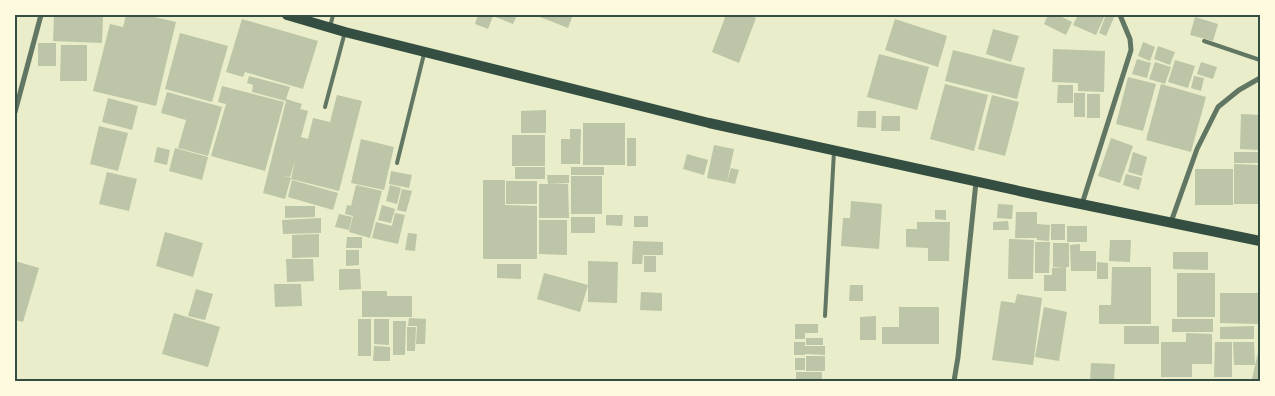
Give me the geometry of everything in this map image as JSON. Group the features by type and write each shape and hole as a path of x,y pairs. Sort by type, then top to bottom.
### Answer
{"main road":[{"path":"287,15 345,32 709,123 976,182 1260,240"}],"street":[{"path":"15,112 41,15"},
{"path":"1082,204 1131,50 1130,39 1120,15"},
{"path":"1171,222 1197,149 1218,107 1239,90 1260,78"},
{"path":"954,381 976,182"}],"lane":[{"path":"330,27 333,15"},
{"path":"325,107 345,32"},
{"path":"1204,41 1260,60"},
{"path":"398,164 424,52"},
{"path":"825,316 834,150"}],"building":[{"path":"54,15 103,15 102,43 53,41"},
{"path":"126,15 146,15 176,22 156,106 93,91 110,24 123,27"},
{"path":"478,15 517,15 513,24 493,16 488,29 475,24"},
{"path":"535,15 573,15 568,28"},
{"path":"726,15 748,15 756,18 739,63 712,52"},
{"path":"1048,15 1058,15 1072,22 1066,35 1044,24"},
{"path":"1078,15 1105,15 1096,35 1073,25"},
{"path":"1106,15 1115,15 1106,36 1099,33"},
{"path":"1195,17 1218,24 1213,41 1190,35"},
{"path":"242,19 318,41 303,89 245,72 243,77 226,72"},
{"path":"895,19 947,36 938,67 885,50"},
{"path":"993,29 1019,36 1011,62 986,54"},
{"path":"180,33 228,46 212,102 165,89"},
{"path":"1143,42 1155,47 1150,61 1138,56"},
{"path":"38,43 56,43 56,66 38,66"},
{"path":"61,45 87,45 87,81 60,81"},
{"path":"1158,46 1175,52 1170,65 1154,59"},
{"path":"1053,49 1105,51 1104,92 1078,91 1078,83 1052,82"},
{"path":"953,50 1025,68 1017,99 945,81"},
{"path":"879,54 929,67 917,110 867,97"},
{"path":"1137,59 1151,63 1147,78 1132,74"},
{"path":"1175,60 1195,66 1188,88 1168,82"},
{"path":"1155,62 1171,67 1165,84 1149,79"},
{"path":"1201,62 1217,67 1213,79 1197,74"},
{"path":"249,76 290,87 286,99 302,104 300,109 308,111 301,137 308,139 313,118 330,122 337,95 362,101 339,191 291,179 295,161 290,177 283,176 291,178 285,199 263,193 286,101 252,92 253,85 247,83"},
{"path":"1194,76 1204,78 1201,91 1191,88"},
{"path":"1128,77 1156,84 1143,131 1116,124"},
{"path":"945,84 988,95 974,151 930,139"},
{"path":"1161,84 1206,97 1191,152 1146,140"},
{"path":"1058,85 1073,85 1073,103 1057,103"},
{"path":"222,86 284,102 265,171 211,156 226,104 218,102"},
{"path":"167,92 222,107 208,156 178,148 186,120 161,113"},
{"path":"1074,93 1085,93 1085,117 1074,117"},
{"path":"1087,94 1100,94 1100,118 1087,118"},
{"path":"992,95 1019,102 1005,156 978,149"},
{"path":"108,98 138,106 132,130 102,122"},
{"path":"546,110 546,133 521,133 521,111"},
{"path":"858,111 876,111 876,128 857,127"},
{"path":"1241,114 1260,115 1260,150 1240,149"},
{"path":"882,116 900,116 900,131 881,131"},
{"path":"583,123 625,123 625,165 583,165"},
{"path":"99,126 128,133 118,171 90,164"},
{"path":"570,129 581,129 580,164 561,164 561,139 570,139"},
{"path":"512,135 545,135 545,166 512,166"},
{"path":"627,138 636,138 636,166 627,166"},
{"path":"1111,138 1133,146 1120,183 1098,176"},
{"path":"361,139 394,147 384,190 351,183"},
{"path":"714,145 734,149 727,182 707,178"},
{"path":"157,147 170,150 167,165 154,162"},
{"path":"175,148 208,157 202,180 169,171"},
{"path":"1133,152 1147,157 1142,176 1128,172"},
{"path":"1234,152 1260,152 1260,163 1234,163"},
{"path":"687,154 708,160 704,175 683,169"},
{"path":"1234,164 1260,165 1260,204 1234,204"},
{"path":"515,167 545,167 545,179 515,179"},
{"path":"571,167 604,167 604,175 571,175"},
{"path":"731,168 739,170 735,184 727,182"},
{"path":"1195,169 1233,169 1233,205 1195,205"},
{"path":"391,171 412,175 409,188 389,184"},
{"path":"107,172 137,179 129,211 99,204"},
{"path":"1126,174 1142,178 1139,190 1123,185"},
{"path":"547,175 569,175 569,183 548,184"},
{"path":"571,176 602,176 602,214 571,214"},
{"path":"292,180 338,193 333,210 288,197"},
{"path":"483,180 505,180 505,205 537,206 537,259 483,259"},
{"path":"506,181 537,181 537,204 506,204"},
{"path":"539,184 568,184 569,218 539,218"},
{"path":"356,185 382,191 370,238 349,232 353,216 345,214 347,205 351,206"},
{"path":"390,185 401,188 397,204 386,201"},
{"path":"402,189 412,191 406,212 397,210"},
{"path":"851,201 882,204 879,249 841,246 843,218 850,218"},
{"path":"998,204 1013,205 1012,219 997,218"},
{"path":"382,205 395,209 391,223 378,220"},
{"path":"285,206 315,206 315,217 285,218"},
{"path":"935,210 946,210 946,220 935,219"},
{"path":"1016,212 1037,212 1037,224 1050,225 1049,241 1037,240 1037,238 1015,238"},
{"path":"395,213 405,215 398,244 372,238 376,222 392,226"},
{"path":"339,214 352,217 349,230 335,227"},
{"path":"606,215 623,215 622,226 606,225"},
{"path":"634,216 648,216 648,227 634,227"},
{"path":"571,217 595,217 595,233 571,233"},
{"path":"321,218 321,233 283,234 282,220"},
{"path":"539,220 567,220 567,255 539,254"},
{"path":"1008,221 1009,230 993,230 993,222"},
{"path":"917,222 950,222 949,261 928,261 928,248 906,247 906,229 917,229"},
{"path":"1051,224 1065,224 1065,240 1051,240"},
{"path":"1067,226 1087,226 1087,242 1067,242"},
{"path":"165,232 203,243 193,277 156,266"},
{"path":"408,233 417,234 415,251 405,250"},
{"path":"319,234 319,257 292,258 292,235"},
{"path":"347,237 362,237 362,248 346,248"},
{"path":"1009,239 1034,240 1033,279 1008,279"},
{"path":"1110,240 1131,240 1130,262 1109,261"},
{"path":"633,241 663,242 663,255 643,255 642,264 632,264"},
{"path":"1035,242 1050,242 1049,273 1035,273"},
{"path":"1053,243 1069,243 1066,291 1044,291 1044,275 1052,275 1052,268 1064,268 1053,267"},
{"path":"1080,244 1080,251 1096,251 1096,271 1071,271 1070,245"},
{"path":"346,250 359,250 359,265 346,266"},
{"path":"1173,252 1208,252 1208,270 1173,269"},
{"path":"644,256 656,256 656,272 644,272"},
{"path":"286,259 313,259 314,281 287,282"},
{"path":"15,261 39,268 23,322 15,320"},
{"path":"588,261 618,262 617,303 588,302"},
{"path":"1097,262 1108,263 1108,279 1097,279"},
{"path":"497,264 521,264 521,279 497,278"},
{"path":"1112,267 1151,267 1151,324 1099,324 1099,305 1111,305"},
{"path":"339,269 360,269 361,289 339,290"},
{"path":"544,273 588,285 580,312 537,299"},
{"path":"1177,273 1215,273 1215,317 1177,317"},
{"path":"274,284 301,284 302,306 275,307"},
{"path":"850,285 863,285 863,301 849,301"},
{"path":"196,289 213,294 205,320 188,316"},
{"path":"362,291 387,291 387,296 412,296 412,317 362,317"},
{"path":"641,292 662,293 662,311 640,310"},
{"path":"1220,293 1259,293 1258,324 1220,323"},
{"path":"1017,294 1042,298 1033,365 992,360 1001,301 1015,303"},
{"path":"899,307 939,307 939,344 882,344 882,327 899,327"},
{"path":"1044,307 1067,312 1059,361 1035,357"},
{"path":"174,313 220,327 208,367 162,354"},
{"path":"876,316 876,340 860,340 860,317"},
{"path":"409,318 426,319 425,344 416,344 417,326 408,326"},
{"path":"358,319 371,319 371,356 358,356"},
{"path":"374,319 389,319 389,345 374,344"},
{"path":"1172,319 1213,319 1213,332 1172,332"},
{"path":"393,321 406,321 405,355 393,355"},
{"path":"795,324 818,324 818,333 805,333 805,339 795,339"},
{"path":"1124,326 1159,326 1159,344 1124,344"},
{"path":"1254,326 1254,339 1220,339 1220,327"},
{"path":"407,327 416,327 415,351 407,351"},
{"path":"1186,333 1212,334 1212,364 1192,364 1192,377 1161,377 1161,342 1186,342"},
{"path":"806,338 823,338 823,345 806,345"},
{"path":"794,342 805,342 805,355 794,355"},
{"path":"1215,342 1232,342 1232,377 1214,377"},
{"path":"1233,342 1254,342 1255,365 1234,365"},
{"path":"374,346 390,347 390,361 373,361"},
{"path":"805,346 825,346 825,355 805,354"},
{"path":"1260,348 1260,381 1252,379"},
{"path":"806,356 825,356 825,371 806,371"},
{"path":"795,358 805,358 805,370 795,370"},
{"path":"1091,363 1115,364 1114,381 1090,381"},
{"path":"796,372 822,372 822,381 796,381"}]}
